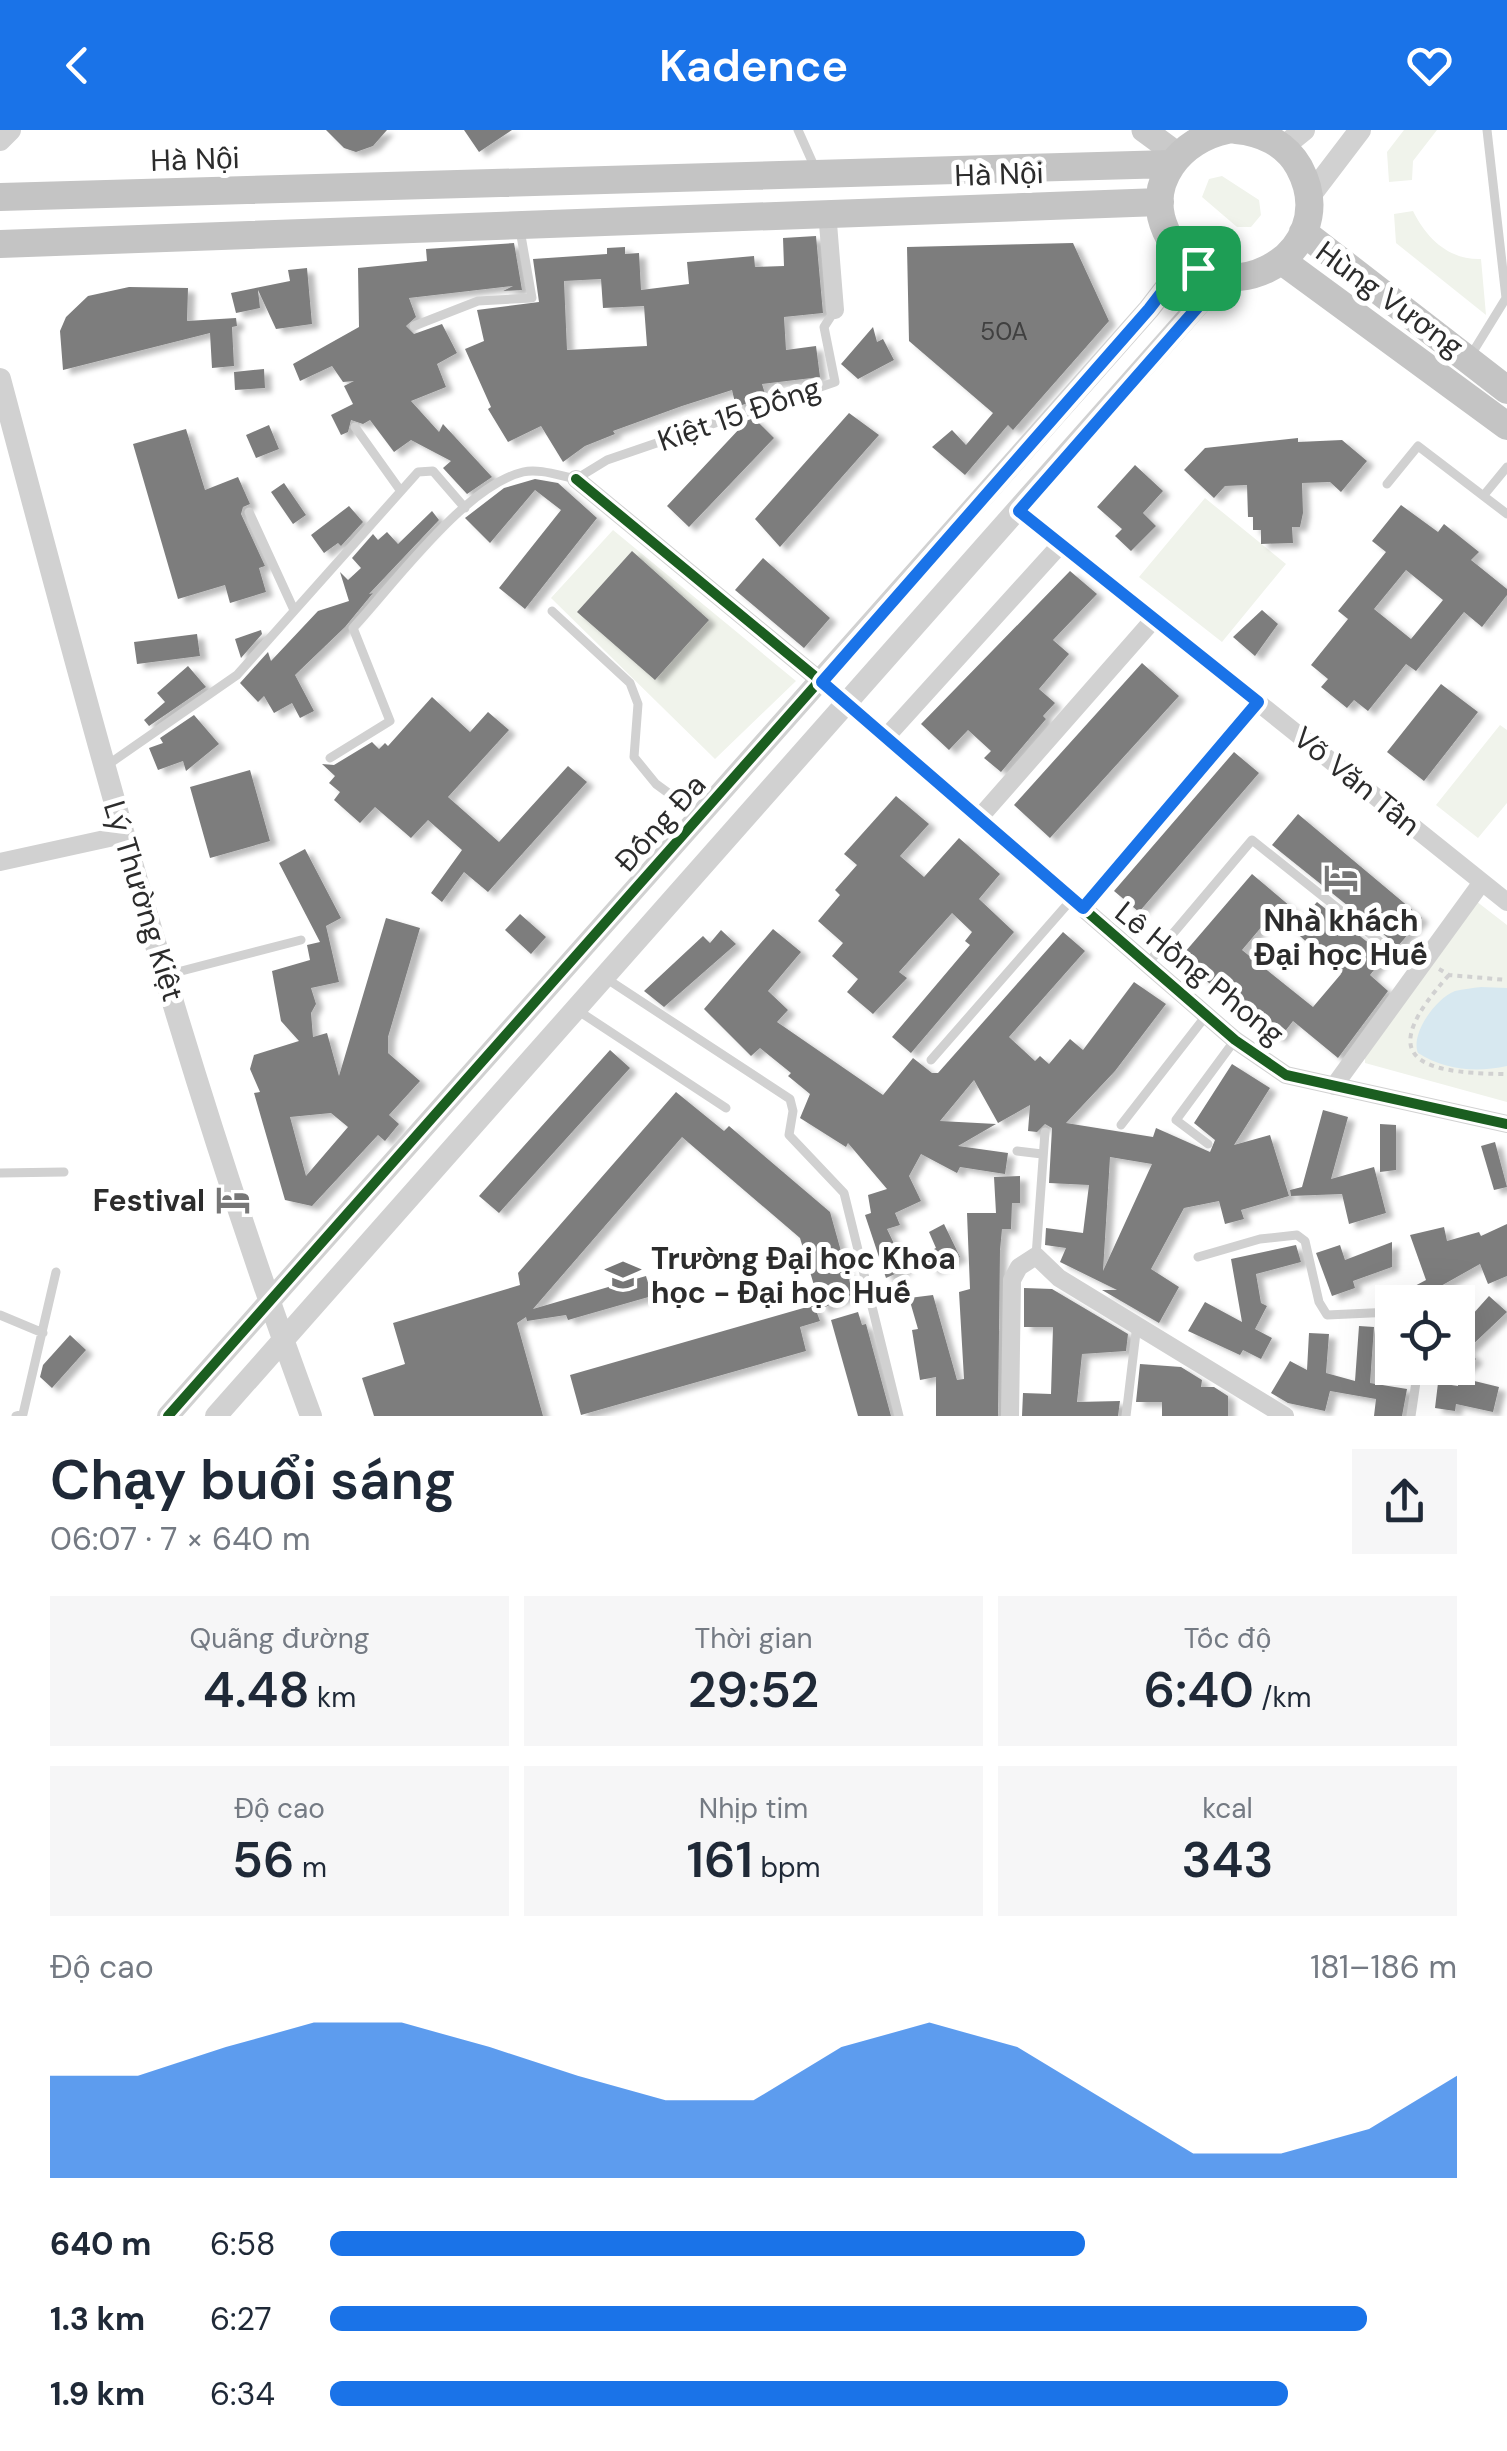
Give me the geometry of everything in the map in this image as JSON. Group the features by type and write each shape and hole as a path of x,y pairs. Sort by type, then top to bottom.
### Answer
{"main road":[{"path":"1227,130 1192,142 1175,160 1160,202 1167,234 1186,261 1224,277 1264,272 1282,260 1304,232 1309,197 1296,162 1294,139 1236,130"},
{"path":"1147,131 1175,160"},
{"name":"Hà Nội","path":"0,197 1175,160"},
{"name":"Hà Nội","path":"0,244 827,211 1160,202"},
{"name":"Hùng Vương","path":"1304,232 1507,390"},
{"name":"Hùng Vương","path":"1282,260 1507,426"}],"street":[{"path":"0,140 10,130"},
{"path":"1309,197 1360,130"},
{"path":"827,211 835,310"},
{"name":"Đống Đa","path":"168,1416 822,682 1149,309 1186,261"},
{"name":"Đống Đa","path":"216,1416 1224,277"},
{"name":"Lý Thường Kiệt","path":"0,379 123,836 269,1302 311,1416"},
{"name":"Lê Hồng Phong","path":"576,479 822,682 1235,1040 1286,1075 1507,1124"},
{"name":"Võ Văn Tần","path":"1019,511 1507,902"},
{"path":"886,737 1061,544"},
{"path":"980,818 1154,619"},
{"path":"1078,903 1258,702"},
{"path":"0,862 123,836"},
{"path":"1334,1086 1482,882"},
{"path":"1010,1416 1012,1280 1019,1267 1036,1256 1059,1278 1138,1322 1285,1416"}],"lane":[{"path":"798,130 817,172"},
{"path":"1468,360 1501,313 1506,298 1487,130"},
{"path":"414,326 478,302 532,298 519,223"},
{"name":"Kiệt 15 Đống","path":"576,479 607,460 834,382 824,327 835,310"},
{"path":"355,427 400,490"},
{"path":"1387,484 1418,446 1507,514"},
{"path":"1484,495 1507,467"},
{"path":"103,768 236,675 418,472 432,471 465,508"},
{"path":"330,758 390,721 353,628 465,508 498,483 525,471 576,479"},
{"path":"249,512 294,610"},
{"path":"552,611 630,683 638,704 634,756 656,784 700,816"},
{"path":"1146,965 1252,840 1394,953"},
{"path":"931,1060 1078,903"},
{"path":"166,975 301,940"},
{"path":"605,978 790,1099 789,1135 844,1193 899,1416"},
{"path":"577,1010 726,1108"},
{"path":"1120,1124 1205,1017"},
{"path":"1208,1144 1176,1120 1235,1040"},
{"path":"1036,1256 1046,1132"},
{"path":"1017,1151 1042,1154"},
{"path":"0,1174 64,1172"},
{"path":"1198,1257 1260,1239 1297,1234 1305,1241 1319,1302 1327,1315 1375,1313"},
{"path":"21,1415 56,1272"},
{"path":"0,1315 42,1333"},
{"path":"1126,1416 1138,1322"},
{"path":"1412,1416 1416,1385"}],"path":[{"path":"1506,1075 1452,1074 1420,1063 1410,1048 1410,1030 1421,1006 1449,975 1507,980"}],"shaded area":[{"path":"1404,130 1437,130 1413,161 1412,180 1389,182 1387,152"},
{"path":"1222,176 1259,200 1261,215 1251,227 1237,227 1202,197 1209,179"},
{"path":"1413,211 1440,246 1459,256 1481,259 1486,315 1396,243 1394,214"},
{"path":"1205,498 1286,564 1222,642 1139,577"},
{"path":"613,530 796,681 715,759 551,598"},
{"path":"1500,725 1507,730 1507,803 1478,838 1436,805"},
{"path":"1476,901 1507,925 1507,1102 1365,1063 1365,1054"},
{"path":"1507,988 1507,1066 1461,1068 1418,1053 1421,1027 1440,1001 1455,991"}],"building":[{"path":"326,130 387,130 373,146 356,152 344,148"},
{"path":"464,130 512,130 479,152"},
{"path":"816,236 823,313 784,317 786,350 816,346 820,377 762,384 766,397 736,407 732,390 682,406 613,431 615,434 585,446 563,462 541,426 508,442 488,409 491,407 465,349 484,341 477,310 539,302 533,259 607,254 607,248 625,247 625,254 639,253 641,290 689,284 687,262 754,256 755,267 784,266 783,238","holes":["601,279 603,308 644,306 647,346 567,350 564,281"]},
{"path":"514,243 522,290 503,291 513,286 409,298 416,317 406,326 414,334 442,324 457,353 437,364 446,387 411,401 439,432 443,424 492,477 467,494 443,468 451,461 411,440 394,452 370,420 363,424 351,420 348,432 341,435 331,415 353,404 344,386 354,381 343,382 332,366 300,381 293,364 359,327 358,268 427,261 426,249"},
{"path":"1073,243 1109,321 1013,430 1008,425 965,475 932,447 952,430 966,445 993,413 909,341 907,247"},
{"path":"307,268 312,324 276,329 258,290 260,308 236,313 231,293 290,281 288,270"},
{"path":"129,287 188,288 187,321 236,318 237,326 232,327 234,366 212,368 210,333 63,370 60,331 66,317 88,296"},
{"path":"873,327 877,342 883,339 894,360 858,379 841,364"},
{"path":"264,369 265,388 235,390 234,372"},
{"path":"849,413 879,435 780,547 755,519"},
{"path":"754,418 774,438 689,527 667,506 741,427 740,423"},
{"path":"269,425 279,449 256,458 246,435"},
{"path":"186,429 205,490 238,477 250,504 243,507 241,514 265,566 259,568 266,592 230,603 225,585 178,599 133,444"},
{"path":"1298,438 1298,442 1342,440 1367,461 1341,492 1330,482 1302,483 1303,513 1300,527 1292,527 1293,543 1261,544 1261,530 1253,530 1253,517 1248,517 1247,485 1225,486 1214,498 1184,470 1205,448"},
{"path":"1135,465 1163,491 1143,513 1156,526 1131,551 1115,536 1122,529 1097,507"},
{"path":"535,479 558,483 597,518 525,609 499,588 561,510 535,490 490,543 465,518 504,488"},
{"path":"284,483 306,515 293,524 271,492"},
{"path":"1401,505 1438,532 1444,524 1479,552 1471,560 1507,589 1507,595 1482,627 1464,612 1416,671 1406,664 1368,711 1354,700 1347,708 1321,687 1328,679 1311,665 1348,619 1338,611 1386,552 1372,541","holes":["1406,570 1443,600 1411,639 1374,609"]},
{"path":"349,506 363,522 341,546 338,543 324,553 311,535"},
{"path":"432,511 439,520 369,594 373,593 345,627 295,675 314,711 300,718 292,703 274,713 264,696 258,702 240,683 268,652 271,661 318,611 349,601 340,572 348,580 361,568 352,558 373,534 378,540 387,532 398,544"},
{"path":"632,551 709,620 655,680 577,612"},
{"path":"763,558 830,618 804,648 735,590"},
{"path":"1070,571 1097,594 1053,640 1069,654 1039,689 1055,703 1043,716 1046,719 1001,772 984,758 991,751 968,730 949,750 921,724"},
{"path":"1262,610 1278,624 1255,656 1233,637"},
{"path":"261,630 262,634 241,658 235,639"},
{"path":"197,634 200,656 137,664 134,642"},
{"path":"1142,663 1179,696 1050,838 1014,805"},
{"path":"188,666 206,687 149,726 144,720 165,702 157,693"},
{"path":"1441,684 1478,712 1424,781 1387,752"},
{"path":"432,697 470,732 488,712 509,730 448,797 499,842 568,766 587,782 488,892 464,872 442,902 431,893 462,850 428,820 411,838 375,807 360,823 334,800 340,792 329,783 335,776 322,764 334,765 372,742 379,749 385,743 388,746"},
{"path":"194,715 219,744 186,771 183,761 158,770 149,748 163,743 160,738"},
{"path":"1234,752 1259,773 1139,912 1114,891"},
{"path":"250,770 270,841 210,858 190,787"},
{"path":"896,796 929,824 900,856 924,877 959,838 1000,874 979,899 1014,932 911,1053 892,1037 970,945 965,941 972,932 952,913 899,972 907,978 873,1014 847,992 858,979 832,956 843,943 818,921 840,895 835,890 857,865 844,854"},
{"path":"1298,814 1422,918 1398,946 1272,845"},
{"path":"305,849 341,918 326,926 339,982 311,988 316,1004 311,1013 313,1037 327,1033 339,1076 386,918 420,928 388,1037 388,1053 420,1081 389,1115 399,1124 385,1141 378,1135 312,1206 285,1200 254,1093 260,1092 250,1069 254,1055 299,1041 281,1021 272,971 310,960 307,945 320,942 279,863","holes":["331,1113 348,1127 306,1176 290,1117"]},
{"path":"1252,874 1303,917 1317,902 1385,956 1370,975 1388,991 1338,1058 1293,1021 1279,1039 1179,959","holes":["1274,912 1341,974 1313,1007 1242,950"]},
{"path":"520,914 546,937 531,954 505,930"},
{"path":"773,929 801,952 768,991 788,1010 777,1022 883,1095 913,1058 932,1073 938,1073 1063,932 1085,951 1009,1037 1035,1061 1040,1056 1049,1064 1070,1039 1083,1050 1134,982 1166,1004 1115,1071 1066,1123 1153,1137 1156,1128 1210,1152 1215,1140 1194,1123 1232,1064 1270,1088 1234,1145 1270,1135 1289,1196 1241,1210 1244,1219 1225,1224 1219,1201 1184,1208 1151,1269 1179,1287 1159,1323 1102,1290 1117,1290 1060,1262 1066,1248 1045,1245 1046,1228 1083,1233 1089,1185 1049,1183 1052,1128 1045,1124 1037,1132 1028,1131 1030,1105 998,1123 974,1080 940,1121 996,1124 958,1146 1008,1153 1005,1174 960,1167 957,1173 921,1154 909,1176 921,1201 895,1213 900,1225 887,1229 906,1269 886,1278 865,1215 871,1213 868,1195 887,1189 848,1143 846,1147 800,1118 810,1094 788,1076 791,1073 760,1048 751,1056 704,1009","holes":["1110,1157 1152,1164 1103,1271"]},
{"path":"721,930 736,944 664,1007 644,991 703,936 710,943"},
{"path":"610,1050 630,1068 499,1213 479,1196"},
{"path":"676,1092 724,1131 729,1126 830,1212 853,1294 821,1309 800,1238 682,1137 533,1309 646,1276 652,1296 568,1320 566,1315 527,1321 526,1317 517,1323 543,1416 374,1416 362,1378 405,1364 393,1323 520,1285 518,1273"},
{"path":"1323,1110 1348,1117 1331,1179 1374,1167 1386,1213 1349,1224 1342,1194 1291,1196 1290,1190 1302,1187"},
{"path":"1380,1124 1396,1125 1396,1170 1380,1172"},
{"path":"1495,1142 1507,1187 1494,1190 1481,1146"},
{"path":"1020,1176 1020,1203 1012,1203 1011,1229 1002,1229 1000,1250 998,1416 936,1416 936,1377 920,1380 912,1330 918,1329 909,1298 933,1295 957,1380 964,1379 959,1292 970,1289 967,1213 996,1213 994,1177"},
{"path":"944,1224 960,1257 932,1271 924,1254 936,1248 929,1232"},
{"path":"1507,1224 1507,1276 1488,1284 1480,1264 1443,1285 1417,1285 1426,1280 1410,1235 1444,1227 1447,1241 1479,1232 1481,1236"},
{"path":"1392,1242 1392,1267 1353,1281 1355,1288 1332,1296 1316,1253 1340,1245 1345,1260"},
{"path":"1296,1245 1301,1262 1256,1274 1261,1303 1267,1306 1255,1329 1272,1338 1261,1359 1243,1350 1240,1355 1188,1331 1205,1302 1242,1322 1231,1259"},
{"path":"1024,1288 1052,1289 1128,1334 1126,1351 1082,1354 1077,1402 1120,1401 1118,1416 1022,1416 1023,1393 1051,1394 1053,1327 1024,1327"},
{"path":"1489,1296 1507,1312 1475,1342 1475,1312"},
{"path":"814,1305 820,1321 800,1327 806,1351 581,1415 570,1375"},
{"path":"858,1312 862,1325 866,1324 891,1416 858,1416 831,1320"},
{"path":"1359,1326 1374,1327 1370,1383 1407,1389 1402,1416 1374,1416 1376,1399 1330,1391 1325,1411 1288,1403 1271,1393 1290,1361 1307,1370 1309,1333 1329,1334 1326,1373 1355,1381"},
{"path":"70,1335 86,1350 52,1388 40,1377 43,1365"},
{"path":"1140,1364 1181,1367 1202,1380 1201,1387 1214,1387 1228,1396 1228,1416 1162,1416 1162,1402 1136,1402"},
{"path":"1475,1381 1499,1387 1493,1412 1456,1404 1455,1411 1435,1408 1438,1385 1475,1385"}],"cycle path":[{"path":"168,1416 1149,309 1186,261"},
{"path":"576,479 822,682 1235,1040 1286,1075 1507,1124"}],"place":[{"name":"Nhà khách Đại học Huế","path":"1341,878"},
{"name":"Festival","path":"233,1200"},
{"name":"Trường Đại học Khoa học - Đại học Huế","path":"623,1275"}],"route":[{"path":"1186,261 1198,268 1224,277 1019,511 1258,702 1083,908 822,682 1149,309 1186,261"}]}
